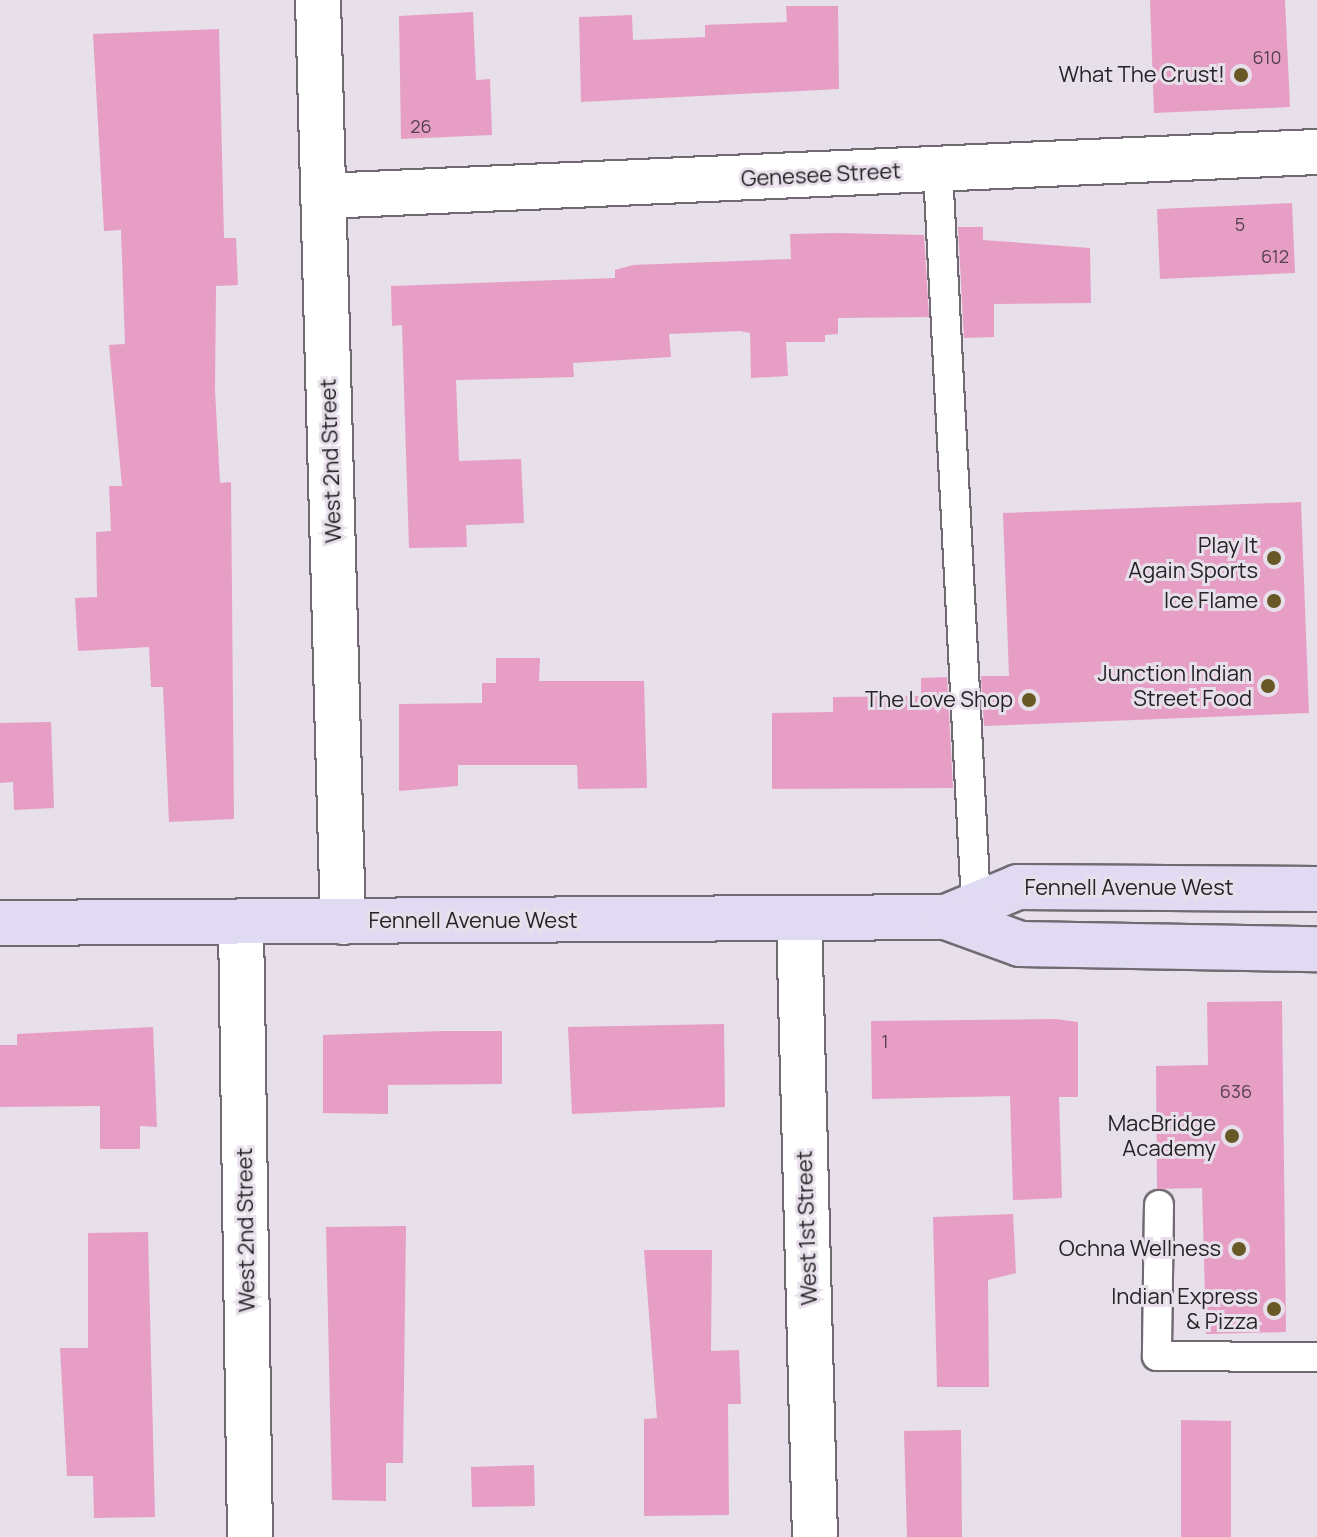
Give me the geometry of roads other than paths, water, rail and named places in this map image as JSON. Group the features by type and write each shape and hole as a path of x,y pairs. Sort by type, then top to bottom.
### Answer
{"main road":[{"name":"Fennell Avenue West","path":"0,923 799,919 961,910 1018,887 1317,889"},
{"name":"Fennell Avenue West","path":"961,910 1020,944 1317,949"}],"street":[{"name":"West 2nd Street","path":"318,0 343,922"},
{"name":"Genesee Street","path":"324,196 1317,152"},
{"name":"West 1st Street","path":"799,919 815,1537"},
{"name":"West 2nd Street","path":"241,923 250,1537"}],"lane":[{"path":"938,171 961,910"},
{"path":"1159,1205 1157,1356 1317,1357"}],"place":[{"name":"What The Crust!","path":"1241,75"},
{"name":"Play It Again Sports","path":"1274,558"},
{"name":"Ice Flame","path":"1274,601"},
{"name":"Junction Indian Street Food","path":"1268,686"},
{"name":"The Love Shop","path":"1029,700"},
{"name":"MacBridge Academy","path":"1232,1136"},
{"name":"Ochna Wellness","path":"1239,1249"},
{"name":"Indian Express & Pizza","path":"1274,1309"}]}
